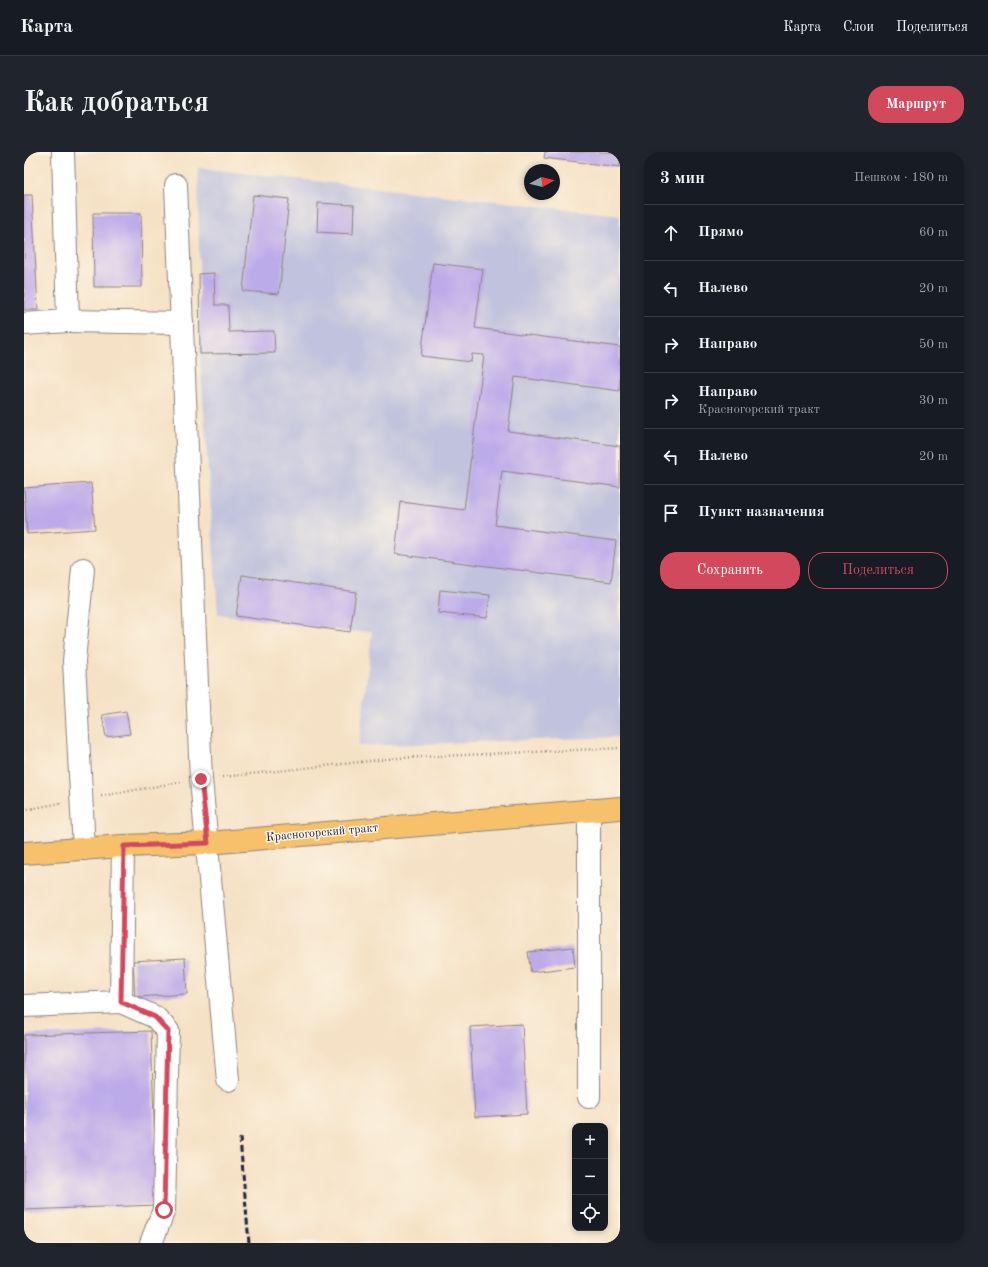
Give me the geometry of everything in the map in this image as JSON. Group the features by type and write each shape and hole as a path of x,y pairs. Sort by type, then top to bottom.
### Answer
{"main road":[{"name":"Красногорский тракт","path":"24,853 124,846 208,843 620,808"}],"lane":[{"path":"63,152 68,321"},
{"path":"176,185 201,779 208,843 228,1080"},
{"path":"24,324 68,321 182,323"},
{"path":"83,569 74,661 83,799 84,849"},
{"path":"589,810 589,1097"},
{"path":"121,1002 124,846"},
{"path":"24,1006 121,1002 155,1017 168,1031 164,1210 151,1243"}],"path":[{"path":"24,810 201,779 398,758 620,748"}],"shaded area":[{"path":"198,168 620,215 620,737 359,746 372,631 350,632 218,614 200,354"}],"building":[{"path":"545,152 620,152 620,167 544,158"},
{"path":"24,195 32,195 38,310 24,310"},
{"path":"253,195 289,199 279,294 243,291"},
{"path":"318,203 354,205 353,234 317,232"},
{"path":"93,213 141,213 142,287 94,287"},
{"path":"433,263 483,269 475,328 620,347 620,391 515,377 508,431 620,446 620,487 502,471 495,525 616,541 611,582 395,554 401,502 464,510 484,355 472,354 471,362 421,356"},
{"path":"214,273 215,305 228,305 229,332 274,331 275,353 200,354 199,274"},
{"path":"91,483 95,529 27,534 24,488"},
{"path":"242,575 356,592 350,632 236,616"},
{"path":"440,590 490,595 487,618 438,613"},
{"path":"126,711 130,734 106,737 102,715"},
{"path":"573,947 575,967 531,972 528,952"},
{"path":"185,958 187,994 135,997 133,961"},
{"path":"522,1024 527,1114 475,1117 470,1027"},
{"path":"151,1031 157,1205 24,1210 24,1035"}],"railway":[{"path":"240,1138 249,1243"}],"route":[{"path":"164,1210 168,1031 155,1017 121,1002 124,846 208,843 201,779"}]}
